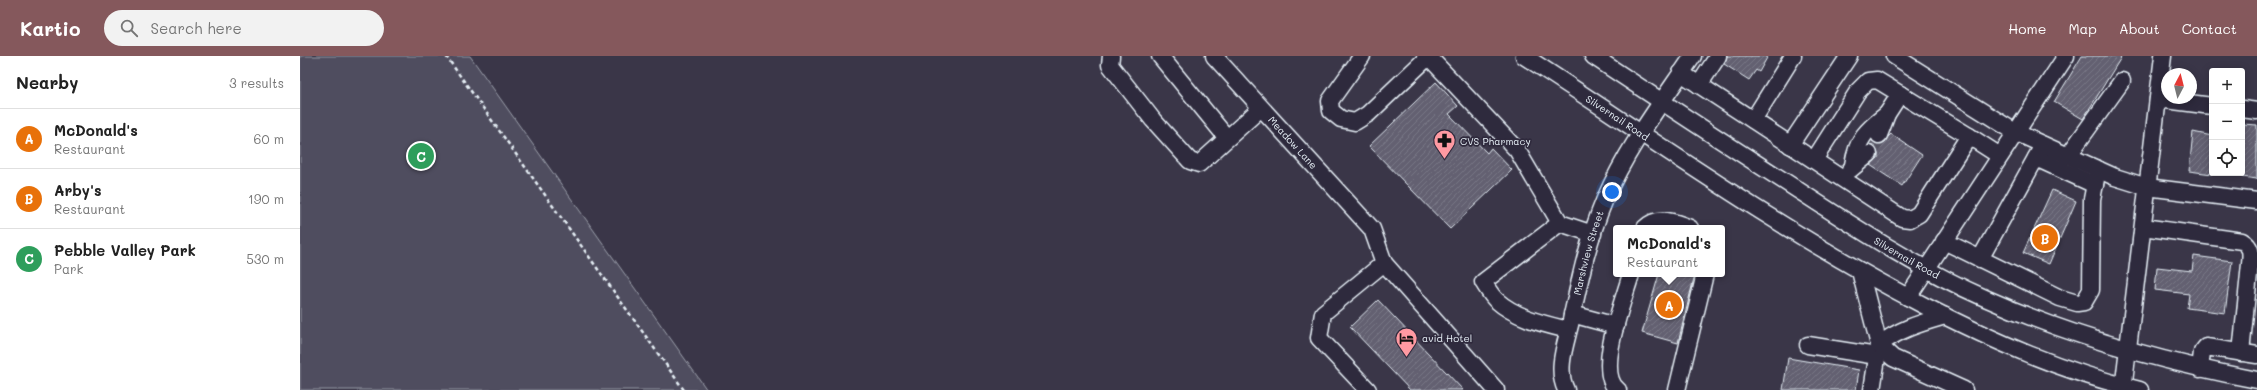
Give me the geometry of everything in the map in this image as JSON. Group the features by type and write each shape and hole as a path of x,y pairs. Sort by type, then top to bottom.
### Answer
{"street":[{"path":"1112,56 1110,65 1153,120 1190,162 1199,164 1261,108"},
{"path":"1160,56 1228,138"},
{"name":"Meadow Lane","path":"1214,56 1372,229 1384,263"},
{"path":"1362,56 1330,101 1331,111 1341,119 1355,122 1368,114 1428,56 1517,150 1560,223 1593,234"},
{"name":"Silvernail Road","path":"1524,56 1807,241 1860,271 1987,338 2083,375 2123,388 2140,390"},
{"name":"Silvernail Road","path":"1593,56 1836,215 1926,268 1983,298 2031,318 2128,351 2200,369 2257,380"},
{"path":"1699,85 1718,56"},
{"path":"1753,120 1793,56"},
{"path":"1790,145 1848,56"},
{"path":"1894,56 2015,132 2040,151 2096,177 2147,187 2257,201"},
{"path":"1908,297 2066,56"},
{"path":"2123,388 2163,56"},
{"name":"Marshview Street","path":"1564,386 1561,371 1568,330 1593,234 1605,200 1615,178 1642,133 1691,57"},
{"path":"1681,73 1902,218 1910,219 1920,214 1969,136"},
{"path":"1814,160 1858,91 1868,81 1877,80 2000,156"},
{"path":"2068,156 2122,81"},
{"path":"1879,135 1887,114 1900,94"},
{"path":"2158,99 2209,106"},
{"path":"2245,109 2257,111"},
{"path":"1853,166 1856,148 1868,128 1887,114"},
{"path":"2040,151 2068,156 2096,177"},
{"path":"1980,259 2040,151"},
{"path":"1844,180 1853,166 1869,154"},
{"path":"1944,241 2060,298 2077,303 2084,302 2091,290 2092,199 2096,177"},
{"path":"1648,225 1651,222 1667,220 1681,225"},
{"path":"1560,223 1483,282 1495,299 1512,311 1535,321 1568,330"},
{"path":"2142,227 2242,241 2251,250 2254,264 2241,353"},
{"path":"1368,390 1319,338 1323,313 1384,263 1496,390"},
{"path":"1860,271 1878,350 1872,390"},
{"path":"1618,390 1611,382 1609,353 1630,277"},
{"path":"1676,390 1704,277"},
{"path":"1572,314 1616,326"},
{"path":"1878,350 1891,336 1908,327 1945,316"},
{"path":"1808,345 1878,350 1964,390"},
{"path":"2200,369 2202,352 2206,347 2257,355"}],"path":[{"path":"446,56 684,390"}],"shaded area":[{"path":"300,56 470,56 707,390 300,390"}],"building":[{"path":"1727,56 1768,56 1759,72 1756,70 1749,80 1724,64"},
{"path":"2082,56 2122,56 2083,119 2054,102"},
{"name":"CVS Pharmacy","path":"1436,82 1458,106 1449,114 1487,153 1491,148 1512,170 1450,229 1369,146"},
{"path":"2245,124 2257,125 2257,179 2242,177 2245,176"},
{"path":"2193,132 2209,135 2209,174 2189,171"},
{"path":"1891,134 1922,155 1902,186 1870,165 1878,158 1876,148 1869,145 1871,141 1881,144"},
{"path":"2052,190 2076,201 2049,264 2023,253"},
{"path":"2194,256 2232,261 2225,313 2187,308 2189,294 2155,290 2157,267 2192,271"},
{"path":"1658,277 1694,277 1678,343 1642,333"},
{"name":"avid Hotel","path":"1378,300 1463,390 1410,390 1350,327"},
{"path":"1788,358 1859,370 1856,390 1783,390"}],"tunnel":[{"path":"1869,154 1879,135"}],"place":[{"name":"Pebble Valley Park","path":"421,156"},
{"name":"CVS Pharmacy","path":"1444,160"},
{"name":"Arby's","path":"2045,238"},
{"name":"McDonald's","path":"1669,305"},
{"name":"avid Hotel","path":"1406,358"}]}
